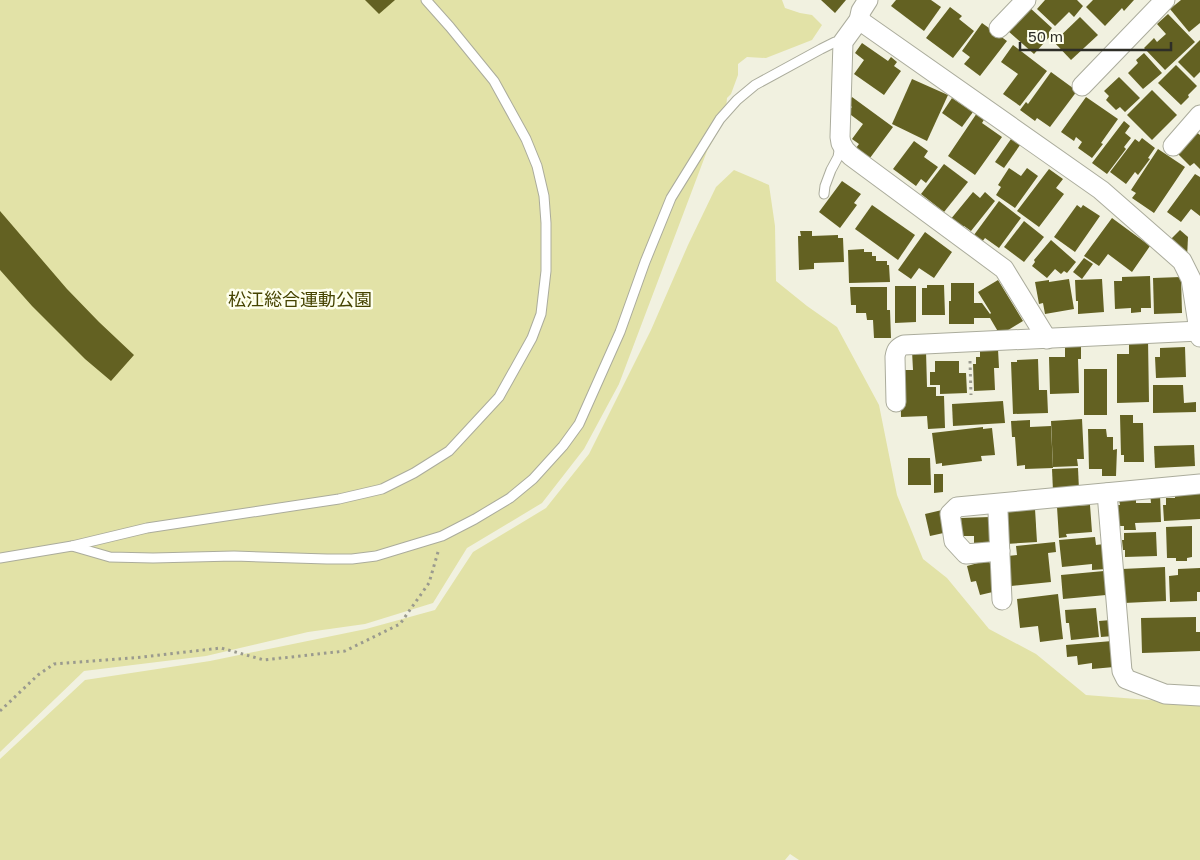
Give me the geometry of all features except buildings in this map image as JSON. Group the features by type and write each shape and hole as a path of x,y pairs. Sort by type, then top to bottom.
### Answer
{"street":[{"path":"868,0 859,20 843,42 839,124 841,142 845,150 1004,269 1048,339"},
{"path":"999,28 1026,0"},
{"path":"1082,86 1165,0"},
{"path":"859,20 1101,190 1182,261 1191,279 1200,337"},
{"path":"1172,146 1200,115"},
{"path":"896,402 895,357 899,347 1200,331"},
{"path":"1000,551 966,554 954,541 950,514 958,507 1200,484"},
{"path":"1107,493 1122,671 1126,679 1165,694 1200,696"},
{"path":"998,512 1002,600"}],"lane":[{"path":"0,558 72,546 147,528 339,498 382,488 414,474 449,451 499,397 532,338 540,314 546,271 544,196 537,166 526,139 494,81 426,0"},
{"path":"72,546 110,557 234,556 352,559 376,556 442,536 510,498 533,479 563,446 579,424 620,332 645,262 671,198 720,119 737,100 755,85 835,42 843,42"},
{"path":"824,194 830,170 838,157 841,142"}],"path":[{"path":"970,354 971,395"},
{"path":"0,711 38,675 54,664 143,657 221,648 264,660 345,651 400,624 429,584 442,536"}],"green space":[{"name":"松江総合運動公園","path":"0,0 782,0 785,8 812,15 822,25 812,40 766,58 747,57 738,64 738,75 731,94 727,98 725,119 707,151 619,384 584,449 542,503 467,548 433,603 365,624 308,632 206,656 84,671 0,752"},
{"path":"734,170 769,185 775,226 776,281 837,327 879,405 897,495 923,559 947,578 989,629 1036,654 1086,695 1200,704 1200,860 799,860 790,854 785,860 0,860 0,759 85,680 210,661 366,629 435,610 473,552 546,508 589,454 651,330 716,187"}]}
